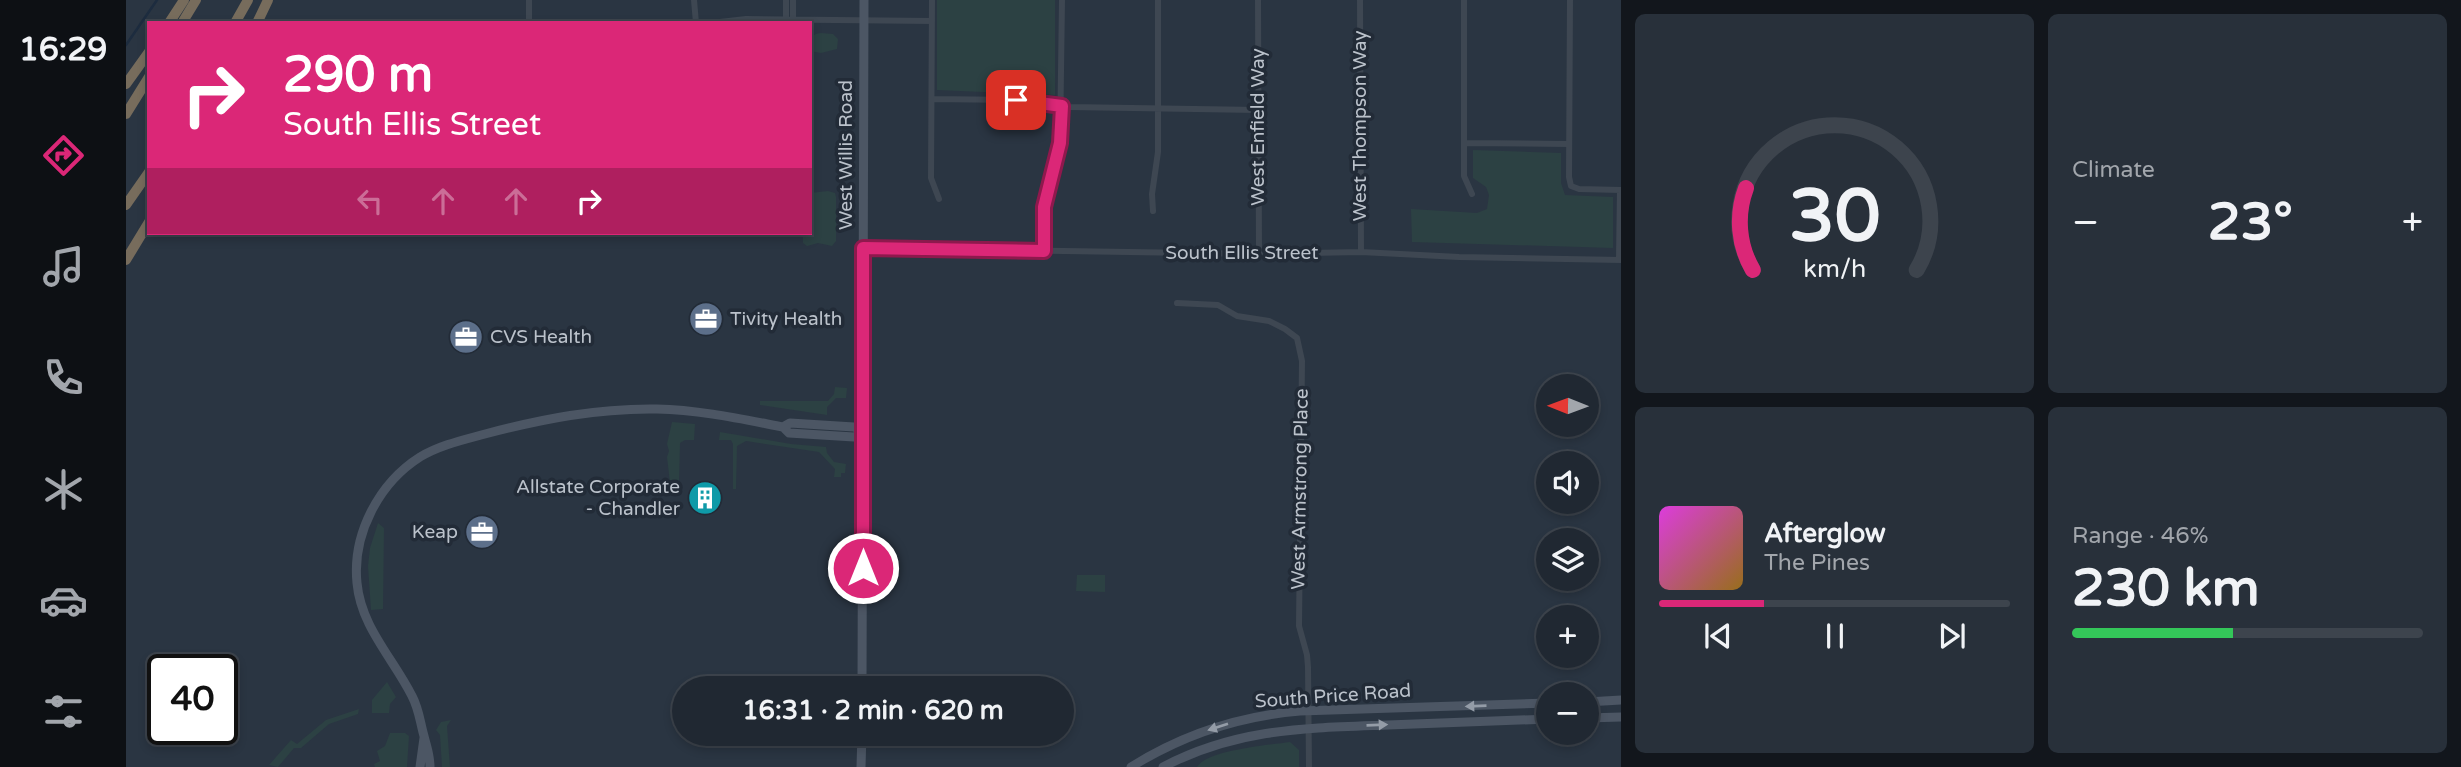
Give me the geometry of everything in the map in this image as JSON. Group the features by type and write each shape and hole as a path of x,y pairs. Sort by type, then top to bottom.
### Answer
{"highway":[{"path":"170,21 184,0"},
{"path":"183,21 196,0"},
{"path":"236,21 248,0"},
{"path":"258,21 268,0"},
{"path":"126,84 147,55"},
{"path":"126,114 147,80"},
{"path":"126,205 147,175"},
{"path":"126,260 147,225"}],"street":[{"path":"529,0 529,21"},
{"path":"694,0 696,21"},
{"path":"786,0 789,21"},
{"path":"789,21 793,0"},
{"name":"West Willis Road","path":"862,676 864,0"},
{"path":"932,0 931,178 939,199"},
{"path":"1044,251 1044,207 1060,143 1062,0"},
{"path":"1153,211 1152,194 1158,152 1158,0"},
{"name":"West Enfield Way","path":"1258,0 1259,254"},
{"name":"West Thompson Way","path":"1360,0 1361,252"},
{"path":"1464,0 1464,176 1472,194"},
{"path":"1570,0 1571,186 1579,189 1620,190 1620,260"},
{"path":"728,21 789,21"},
{"path":"812,21 932,22"},
{"path":"932,99 1016,100 1062,106 1258,110"},
{"path":"1464,143 1569,144"},
{"name":"South Ellis Street","path":"863,248 1259,254 1361,252 1620,260"},
{"name":"West Armstrong Place","path":"1177,303 1218,305 1237,316 1269,321 1297,338 1302,361 1299,626 1307,655 1309,767"},
{"path":"430,767 430,752 419,713 412,696 371,630 360,604 357,582 359,545 373,508 401,471 432,450 542,419 585,412 686,410 783,427 790,423 853,427 864,432"},
{"path":"1599,701 1621,700"},
{"name":"South Price Road","path":"1130,767 1178,741 1235,721 1274,714 1536,703"},
{"path":"1599,718 1621,717"},
{"name":"South Price Road","path":"1163,767 1210,746 1239,737 1309,728 1536,719"},
{"path":"420,767 424,736"},
{"path":"861,767 862,746"},
{"path":"1142,767 1155,753"}],"green space":[{"path":"937,0 1055,0 1055,95 937,90"},
{"path":"817,34 833,34 838,39 837,49 821,53 812,51 812,37"},
{"path":"1473,150 1561,153 1561,183 1565,195 1613,197 1613,248 1412,242 1411,209 1477,213 1487,209 1489,195 1486,187 1473,178"},
{"path":"812,193 835,193 836,241 832,246 818,243 807,246 803,243 803,235 812,235"},
{"path":"835,387 847,388 846,398 836,398 827,407 827,415 760,405 760,401 828,401 834,394"},
{"path":"672,422 695,424 694,440 680,443 679,484 670,483 667,457"},
{"path":"720,432 826,447 834,462 846,464 845,473 841,473 841,477 834,477 835,469 819,452 746,441 737,446 736,489 733,489 733,444 731,440 719,440"},
{"path":"378,523 384,528 383,609 371,610 368,566 370,548"},
{"path":"1077,575 1105,575 1105,592 1076,591"},
{"path":"387,682 396,697 390,704 389,713 372,713 372,700"},
{"path":"359,709 358,714 329,724 301,748 294,748 278,767 269,765 291,740 297,744 326,720"},
{"path":"451,720 447,726 450,767 442,767 440,735 436,730 441,722"},
{"path":"390,733 405,733 409,736 407,767 375,767 374,764 380,761 377,751 385,746"},
{"path":"1290,742 1299,750 1299,767 1197,767 1203,761 1225,752"}],"waterway":[{"path":"126,45 157,0"}],"place":[{"name":"Tivity Health","path":"706,319"},
{"name":"CVS Health","path":"466,337"},
{"name":"Allstate Corporate - Chandler","path":"705,498"},
{"name":"Keap","path":"482,532"}],"route":[{"path":"863,568 863,248 1044,251 1044,207 1060,143 1062,106 1016,100"}]}
